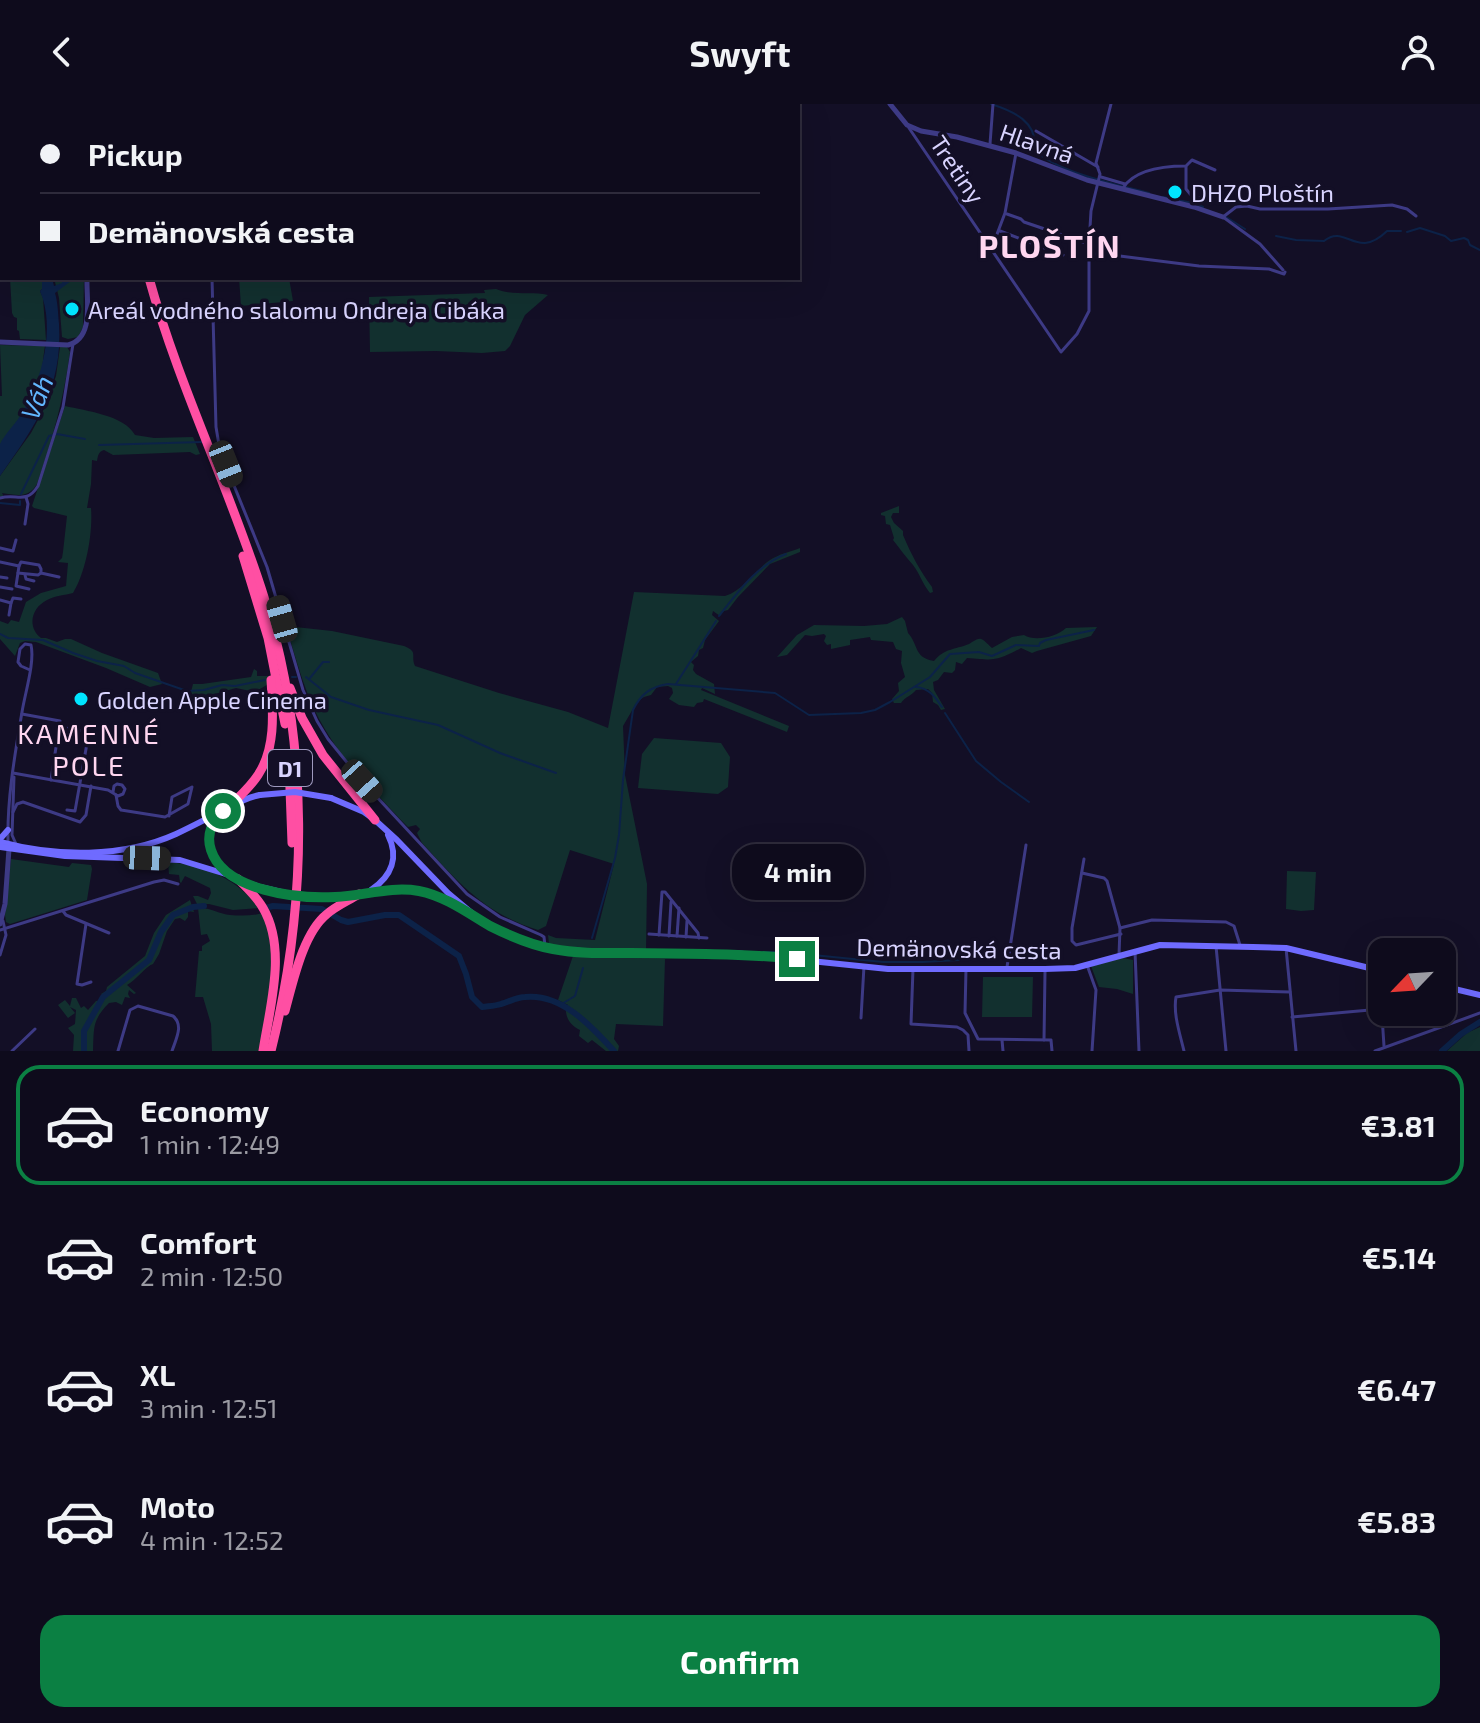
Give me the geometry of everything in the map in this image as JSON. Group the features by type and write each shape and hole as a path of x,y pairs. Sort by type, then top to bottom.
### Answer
{"highway":[{"name":"D1","path":"147,280 167,356 231,505 264,597 283,670 296,773 299,829 288,965 268,1050"},
{"name":"D1","path":"203,443 235,531 268,638 285,726 290,773 294,901"},
{"path":"232,804 260,773 271,739 273,699 268,638"},
{"path":"283,670 302,718 318,747 375,820"},
{"path":"233,877 257,892 270,922 274,978 268,1050"},
{"path":"268,1050 279,1032 302,955 316,926 327,913 362,894"}],"main road":[{"path":"97,855 174,835 245,799 295,792 331,798 364,812 472,914"},
{"path":"223,811 213,825 210,845 216,861 233,877"},
{"path":"8,830 0,843 13,848 180,860 233,877"},
{"path":"362,894 383,881 392,867 393,849 385,830"},
{"path":"257,892 331,897 397,889 423,892 472,914"},
{"name":"Demänovská cesta","path":"472,914 507,934 564,951 723,953 913,969 1066,969 1160,945 1216,946 1286,948 1368,968"},
{"path":"1456,989 1480,995"}],"street":[{"path":"890,104 907,125"},
{"path":"1111,104 1096,161 1100,181 1091,211 1089,254 1199,266 1269,269 1284,274 1260,244 1222,217 1236,207 1247,206 1260,209 1328,209 1392,205 1407,209 1416,216"},
{"path":"990,146 993,105"},
{"name":"Hlavná","path":"907,125 1016,153 1100,181 1195,204 1222,217"},
{"name":"Tretiny","path":"907,125 1061,352 1077,334 1089,311 1089,254"},
{"path":"1036,131 1098,167"},
{"path":"991,250 1005,213 1016,153"},
{"path":"1211,197 1195,204 1186,189 1186,166 1194,160 1215,170"},
{"path":"1124,186 1148,171 1186,166"},
{"path":"1005,213 1089,244"},
{"path":"1000,231 1063,255"},
{"path":"0,342 73,344 86,326 87,280"},
{"path":"212,280 218,443 263,557 302,686 317,721 346,763 467,894 500,917 541,935 546,947"},
{"path":"0,498 26,497 38,486 63,407 73,344"},
{"path":"25,524 26,497"},
{"path":"0,548 13,551 16,540"},
{"path":"0,562 19,566"},
{"path":"29,589 16,586 21,562 39,565 41,573"},
{"path":"18,573 59,577"},
{"path":"25,575 26,579 34,581"},
{"path":"0,577 7,578"},
{"path":"0,587 12,589"},
{"path":"9,615 13,598 21,599"},
{"path":"0,600 11,603"},
{"path":"13,848 8,830 13,773 30,670 33,647 25,644 20,649 18,662 30,670"},
{"path":"22,714 60,721 51,780"},
{"path":"59,727 89,732 75,811 67,810"},
{"path":"13,773 91,786 117,794 125,792 122,785 99,788"},
{"path":"0,955 5,941 2,925 13,848 13,773"},
{"path":"116,785 118,805 123,810 165,817 169,816 188,804 192,787 172,797 169,816"},
{"path":"13,812 17,804 23,802 80,822 86,815 91,786"},
{"path":"1006,969 1026,845"},
{"path":"1084,859 1072,928 1076,945 1152,920 1226,922 1234,926 1240,947"},
{"path":"1082,873 1107,881 1120,931 1119,955"},
{"path":"2,925 63,911 154,882 164,880 178,884"},
{"path":"659,935 662,892 665,892 699,938"},
{"path":"661,901 672,902"},
{"path":"669,936 672,902"},
{"path":"677,936 679,908"},
{"path":"63,911 109,933"},
{"path":"686,937 687,919"},
{"path":"86,924 77,984 91,982"},
{"path":"649,934 707,938"},
{"path":"1216,946 1226,1051"},
{"path":"1286,948 1296,1051"},
{"path":"1135,951 1139,1051"},
{"path":"1087,965 1096,990 1092,1051"},
{"path":"861,1018 864,966"},
{"path":"913,969 911,1024 957,1027 968,1035 969,1051"},
{"path":"966,969 965,1010 980,1040 1052,1041 1052,1051"},
{"path":"1044,1040 1045,969"},
{"path":"1184,1051 1176,997 1220,990 1290,992"},
{"path":"118,1051 130,1010 138,1006 176,1019 179,1028 172,1051"},
{"path":"1292,1017 1368,1010"},
{"path":"1375,1051 1480,1013"},
{"path":"1382,1026 1384,1048"},
{"path":"12,1051 35,1029"},
{"path":"968,1035 975,1034"},
{"path":"1002,1040 1003,1051"}],"green space":[{"path":"10,280 42,280 40,291 46,340 20,339 17,318 12,313"},
{"name":"Areál vodného slalomu Ondreja Cibáka","path":"54,280 84,280 83,327 78,337 62,337"},
{"path":"239,280 289,280 293,301 241,306"},
{"path":"484,290 548,295 525,315 505,351 370,352 369,297 485,293"},
{"path":"0,345 45,346 37,387 0,445 2,396"},
{"path":"60,347 67,347 70,352 57,419 37,484 26,494 2,493 4,497 0,499 0,476 31,433 45,407 56,376"},
{"path":"65,406 114,418 135,435 193,437 200,454 113,455 104,450 99,453 97,461 92,460 87,508 91,508 91,529 82,574 73,593 42,603 33,618 34,629 41,638 57,642 71,639 158,673 162,684 150,687 36,642 20,643 15,656 0,639 0,621 8,624 11,620 19,622 26,602 41,593 66,586 68,563 58,562 62,558 67,516 32,506"},
{"path":"899,506 899,513 893,513 891,517 903,531 909,549 933,592 930,593 893,540 890,525 881,515"},
{"path":"800,548 800,552 770,564 720,616 713,611 712,615 719,621 691,662 696,674 714,684 715,694 701,690 789,726 787,732 704,699 694,707 679,705 669,699 673,693 668,686 657,687 651,695 637,702 623,726 625,775 647,884 646,951 570,949 549,944 548,935 595,940 614,864 570,850 546,926 538,930 503,915 474,895 422,843 417,833 420,829 416,825 408,827 334,743 307,693 286,626 332,631 404,646 413,652 415,666 568,712 608,728 634,592 725,596 738,589 770,560"},
{"path":"902,617 919,654 934,661 946,651 978,639 992,648 1012,637 1045,638 1066,628 1097,627 1091,636 1032,653 1021,648 995,659 967,658 962,664 956,662 952,673 944,672 933,682 945,709 941,710 933,702 928,689 916,690 901,703 894,703 892,699 899,691 898,683 905,677 902,651 896,649 893,642 871,640 870,637 850,640 850,645 831,649 831,644 827,645 824,641 824,634 805,635 787,655 777,657 797,635 814,625 887,624"},
{"path":"254,669 257,676 269,676 270,683 255,692 236,688 194,697 191,692 193,684 251,677"},
{"path":"654,738 721,743 730,757 728,787 718,794 638,788 642,754"},
{"path":"11,859 69,867 72,863 91,865 87,900 10,924 6,922"},
{"path":"168,862 219,875 260,908 233,910 197,904 193,896 208,900 210,888 185,876 181,883 179,875 169,874"},
{"path":"1287,871 1316,872 1314,910 1286,909"},
{"path":"190,900 194,912 188,911 185,921 175,919 153,964 127,985 136,993 129,990 130,998 125,997 122,1005 109,1003 99,1014 93,1051 73,1051 74,1035 68,1028 75,1024 76,1010 70,1007 75,1013 68,1018 58,1005 65,1000 70,1006 72,998 76,998 81,1008 84,1006 88,1010 96,1001 104,1000 101,994 107,987 145,956 154,933 166,915"},
{"path":"198,908 234,915 263,913 272,939 272,976 260,1051 212,1051 211,1024 203,997 195,997 199,951 210,941 207,934 201,935"},
{"path":"573,956 665,959 663,1026 616,1024 614,1039 619,1046 618,1051 606,1051 592,1040 588,1043 579,1036 580,1030 567,1018 568,1005 558,1000"},
{"path":"1123,958 1133,960 1133,994 1099,987 1091,966"},
{"path":"983,977 1033,977 1032,1017 982,1017"},
{"path":"1480,1027 1480,1051 1447,1051 1467,1033"}],"water":[{"name":"Váh","path":"42,280 52,280 54,286 62,280 72,280 55,293 59,347 51,387 35,423 0,476 0,444 20,417 41,370 47,337"}],"waterway":[{"path":"991,104 1023,119 1032,132 1034,150 1045,158 1088,177 1149,193"},
{"path":"1163,197 1203,207"},
{"path":"1226,217 1245,229"},
{"path":"1407,232 1420,228 1451,241 1464,238 1480,250"},
{"path":"1276,236 1324,241 1339,236 1367,243 1387,231 1401,231"},
{"path":"21,494 49,436 57,434 85,439"},
{"path":"99,445 202,442"},
{"path":"220,442 223,450 235,459"},
{"path":"0,503 20,505 20,501"},
{"path":"719,616 757,572 786,554"},
{"path":"676,684 716,621"},
{"path":"592,938 615,858 633,710 651,689 668,684 775,693 809,715 861,713 875,710 930,677 950,654 979,652 992,656 1016,645 1039,646 1046,640 1094,630"},
{"path":"0,634 8,638 43,640 97,661 124,666 135,673 187,691 265,680"},
{"path":"310,678 323,662 329,662"},
{"path":"306,677 331,697 369,710 438,725 500,753 556,773"},
{"path":"916,687 928,691 942,707"},
{"path":"945,713 976,761 1029,802"},
{"path":"84,1051 84,1031 103,997 149,960 161,932 173,915 204,906"},
{"path":"262,909 273,906 322,909 348,922 399,915 459,956 472,997 482,1007 522,997 551,1000 575,1014 614,1051"},
{"path":"763,952 883,962 959,960 964,956"},
{"path":"560,1005 575,996 583,968"},
{"path":"1442,1051 1480,1022"}],"place":[{"name":"DHZO Ploštín","path":"1175,192"},
{"name":"Areál vodného slalomu Ondreja Cibáka","path":"72,309"},
{"name":"Golden Apple Cinema","path":"81,699"}],"district":[{"name":"PLOŠTÍN","path":"1050,245"},
{"name":"KAMENNÉ POLE","path":"89,749"}],"route":[{"path":"223,811 213,823 209,837 216,861 233,877 271,890 318,897 397,889 423,892 514,937 555,950 734,953 797,959"}]}
